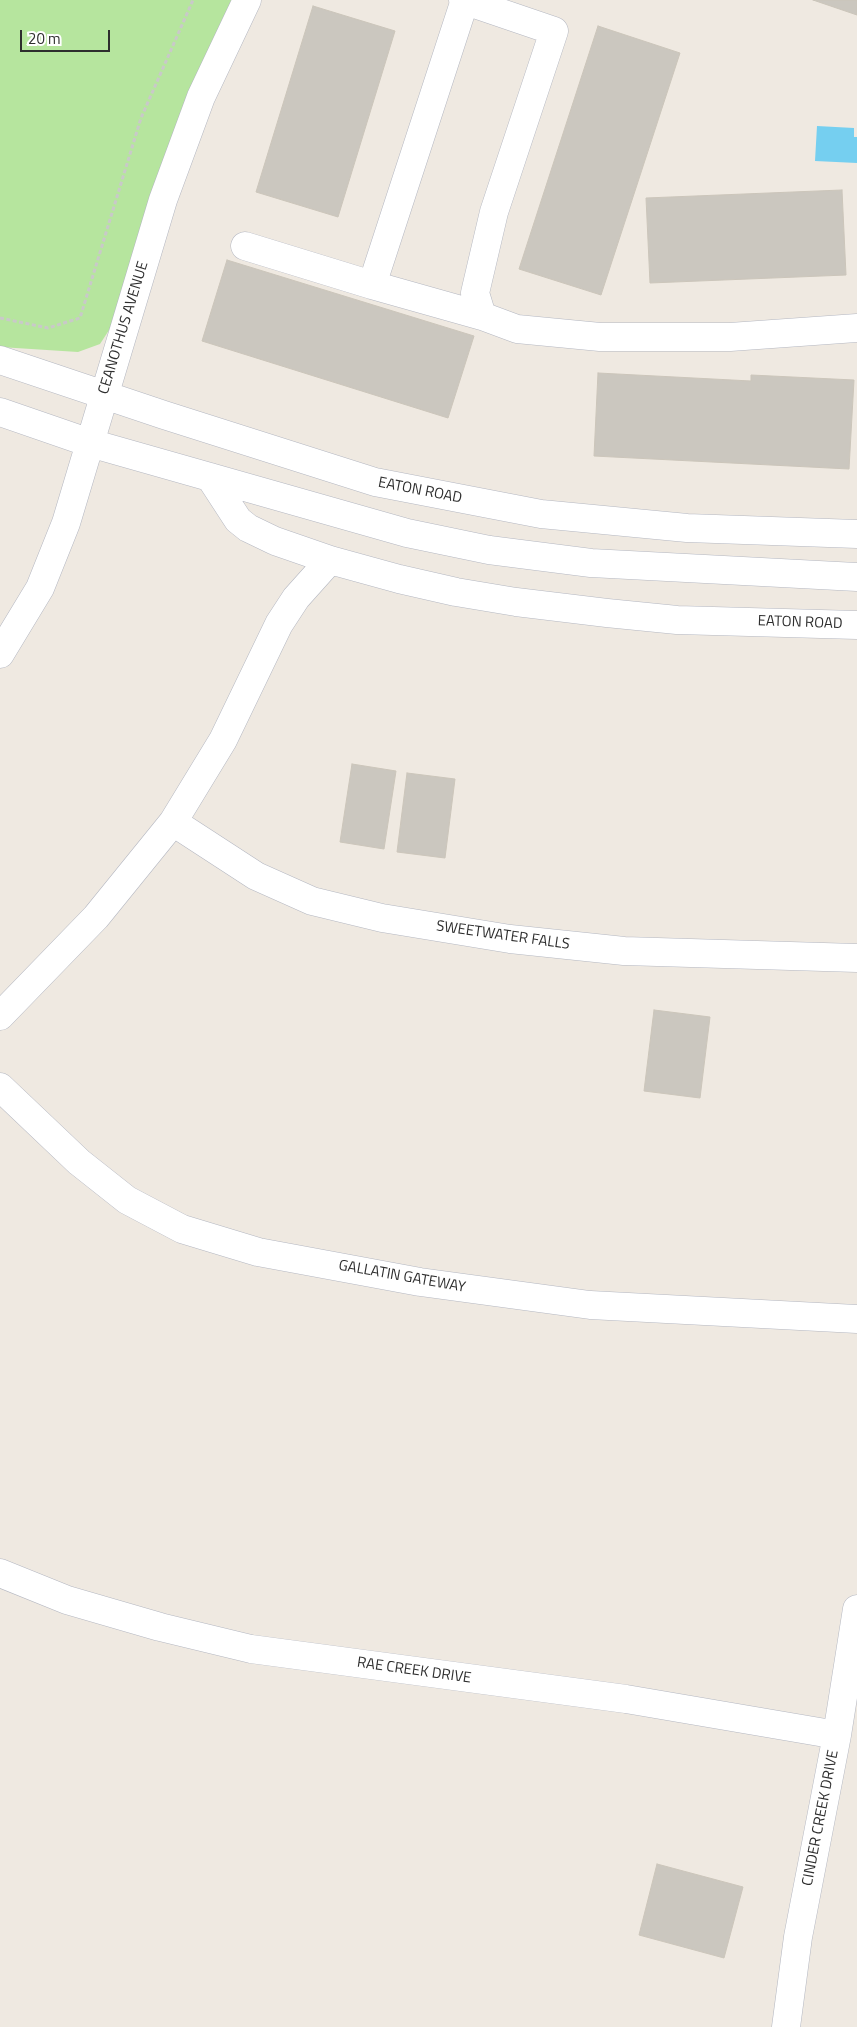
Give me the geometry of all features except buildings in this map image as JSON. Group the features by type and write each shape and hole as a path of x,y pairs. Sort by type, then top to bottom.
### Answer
{"street":[{"name":"CEANOTHUS AVENUE","path":"0,654 40,588 66,523 163,200 201,97 246,0"},
{"path":"372,285 464,0 554,31 494,212 475,293 482,316"},
{"path":"245,246 482,316 517,329 600,336 730,337 857,328"},
{"name":"EATON ROAD","path":"0,360 164,415 375,482 541,514 667,526 857,534"},
{"path":"0,412 90,443 407,533 489,550 591,563 857,577"},
{"name":"EATON ROAD","path":"210,477 238,520 248,528 275,541 330,560 399,579 456,592 607,613 677,620 857,625"},
{"path":"0,1016 96,917 173,822 223,740 279,624 296,598 330,560"},
{"name":"SWEETWATER FALLS","path":"173,822 256,876 312,901 382,918 510,939 624,951 857,958"},
{"name":"GALLATIN GATEWAY","path":"0,1087 78,1162 127,1200 182,1229 258,1252 420,1282 590,1305 857,1319"},
{"name":"RAE CREEK DRIVE","path":"0,1573 67,1600 160,1627 251,1649 626,1699 837,1735"},
{"name":"CINDER CREEK DRIVE","path":"786,2027 798,1936 837,1735 857,1609"}],"path":[{"path":"0,318 48,328 80,318 141,118 193,0"}],"green space":[{"path":"0,0 232,0 113,324 100,344 78,352 0,347"}],"water":[{"path":"817,126 854,128 854,137 857,137 857,163 815,161"}]}
